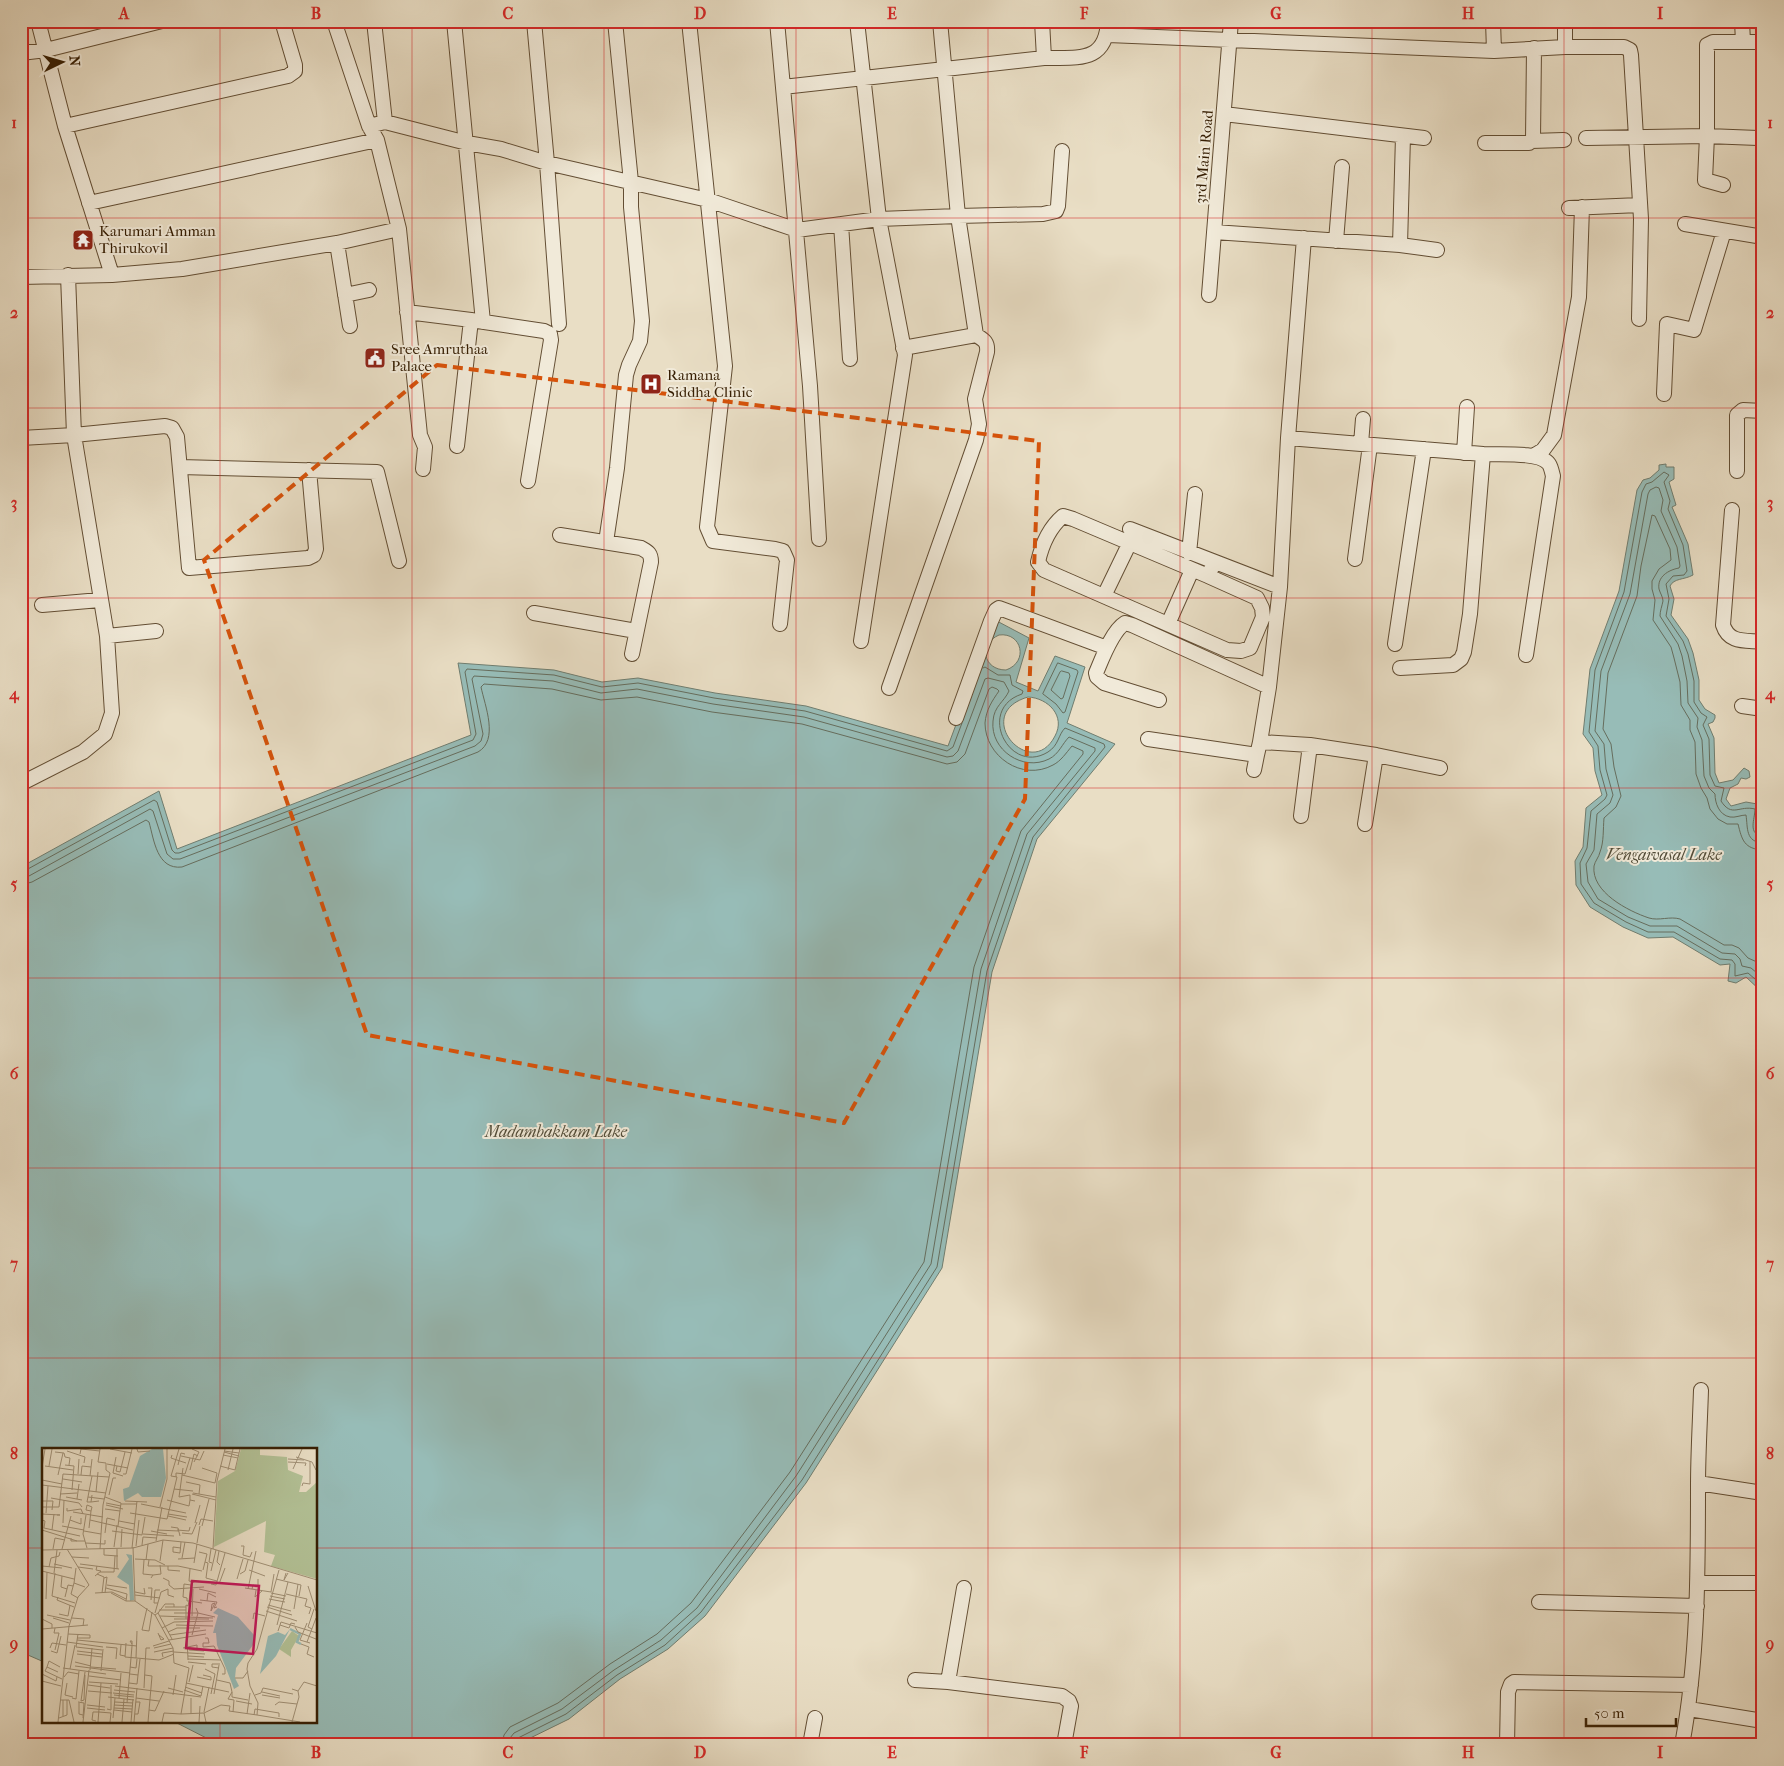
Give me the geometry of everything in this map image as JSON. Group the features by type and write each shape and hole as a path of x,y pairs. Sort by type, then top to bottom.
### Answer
{"street":[{"path":"38,21 65,126 112,275"},
{"path":"21,53 46,50 120,26 162,21"},
{"path":"65,126 288,76 295,71 295,65 282,21"},
{"path":"334,21 369,126 377,140 399,229 420,435 425,447 424,469"},
{"path":"374,21 386,122"},
{"path":"454,21 467,143 477,321 457,446"},
{"path":"534,21 560,324"},
{"path":"606,542 617,468 626,375 640,341 642,321 631,207 631,182 615,21"},
{"path":"689,21 725,366 707,527 713,541 782,551 787,560 780,624"},
{"path":"777,21 810,386 819,539"},
{"path":"857,21 879,219 905,355 861,641"},
{"path":"940,21 958,216 976,335"},
{"path":"1042,21 1044,58"},
{"name":"3rd Main Road","path":"1209,295 1231,21"},
{"path":"1493,21 1494,50"},
{"path":"1565,21 1565,47"},
{"path":"1742,21 1743,42"},
{"path":"783,87 1044,58 1090,55 1101,48 1108,28 1230,41 1494,50 1620,46 1630,50 1640,205 1639,319"},
{"path":"1723,185 1704,180 1707,136 1707,45 1713,42 1763,42"},
{"path":"1531,141 1533,134 1534,48"},
{"path":"1224,114 1424,138"},
{"path":"369,126 386,122 467,143 501,149 547,163 708,200 797,230 879,219 1043,214 1056,211 1062,151"},
{"path":"1400,245 1404,136"},
{"path":"1586,138 1707,136 1758,138"},
{"path":"89,203 377,140"},
{"path":"1485,144 1525,144 1531,141 1564,140"},
{"path":"1336,241 1342,167"},
{"path":"1533,456 1542,450 1554,435 1579,297 1576,207 1640,205"},
{"path":"841,224 850,359"},
{"path":"1686,224 1763,237"},
{"path":"21,277 68,274 112,275 182,269 337,242 399,229"},
{"path":"1664,394 1667,324 1694,330 1724,231"},
{"path":"1214,232 1400,245 1437,250"},
{"path":"1254,770 1269,687 1280,587 1288,438 1304,238"},
{"path":"337,242 350,326"},
{"path":"22,780 83,752 105,734 112,713 107,636 74,436 68,274"},
{"path":"346,295 369,290"},
{"path":"407,312 477,321 550,334 551,340 528,481"},
{"path":"889,688 976,440 979,424 975,399 988,344 976,335 903,348"},
{"path":"1464,453 1467,408"},
{"path":"1737,471 1737,414 1743,410 1763,410"},
{"path":"1355,560 1365,444 1363,419"},
{"path":"21,438 74,436 165,426 172,428 175,431 180,467 189,568 308,558 314,555 316,549 309,470"},
{"path":"1288,438 1464,453 1533,456 1545,460 1550,465 1553,476 1526,656"},
{"path":"1395,644 1424,450"},
{"path":"1400,668 1453,665 1461,659 1464,652 1470,614 1484,454"},
{"path":"180,467 377,472 399,561"},
{"path":"1189,553 1195,494"},
{"path":"1732,510 1723,625 1728,636 1734,640 1763,642"},
{"path":"1131,534 1192,570 1257,598 1262,608 1262,617 1250,648 1240,651 1227,650 1044,570 1038,562 1052,525 1063,516 1131,534 1189,553 1280,587"},
{"path":"1104,596 1131,534"},
{"path":"560,535 641,548 651,556 632,654"},
{"path":"1208,576 1214,562"},
{"path":"1168,624 1192,570"},
{"path":"42,605 100,600"},
{"path":"956,718 991,621 996,610 999,608 1107,648"},
{"path":"534,613 636,630"},
{"path":"1159,700 1104,682 1097,677 1096,673 1107,648 1120,626 1125,623 1269,687"},
{"path":"107,636 156,631"},
{"path":"1742,706 1763,709"},
{"path":"1148,739 1258,749 1310,745 1376,755 1440,768"},
{"path":"1301,816 1310,745"},
{"path":"1365,824 1376,755"},
{"path":"1682,1745 1689,1709 1697,1606 1701,1390"},
{"path":"1698,1483 1763,1493"},
{"path":"1698,1583 1763,1583"},
{"path":"948,1682 964,1588"},
{"path":"1539,1602 1697,1606"},
{"path":"915,1680 948,1682 1062,1696 1069,1702 1070,1706 1064,1745"},
{"path":"1507,1745 1508,1692 1511,1684 1514,1682 1691,1685"},
{"path":"1689,1709 1763,1721"},
{"path":"810,1745 815,1718"}],"highlighted area":[{"path":"437,365 1039,441 1025,799 844,1123 367,1035 204,560"}],"water":[{"name":"Vengaivasal Lake","path":"1666,464 1666,467 1674,467 1674,479 1669,482 1676,505 1672,507 1688,544 1693,575 1677,580 1670,586 1674,599 1671,615 1688,639 1693,653 1699,680 1699,700 1705,709 1715,715 1713,722 1708,724 1714,738 1715,773 1719,783 1733,780 1744,768 1749,771 1750,777 1746,779 1741,778 1738,784 1730,788 1726,799 1731,806 1746,802 1763,805 1758,820 1758,831 1763,832 1763,993 1746,977 1736,983 1728,981 1730,964 1720,965 1673,937 1648,938 1623,927 1590,907 1576,885 1575,861 1583,847 1586,808 1602,795 1595,771 1593,748 1583,734 1590,669 1619,591 1637,490 1643,480 1650,478 1659,470 1659,465"},
{"name":"Madambakkam Lake","path":"995,620 1029,638 1016,682 1038,691 1055,656 1085,667 1067,723 1115,744 1037,839 992,972 942,1268 806,1483 705,1616 668,1649 620,1679 569,1719 516,1745 220,1745 179,1724 318,1724 318,1448 42,1448 42,1661 21,1652 21,867 159,791 177,849 471,735 458,663 554,670 602,682 638,678 715,693 806,706 948,746","holes":["999,635 1007,635 1017,643 1020,648 1020,655 1018,661 1013,666 1006,670 998,669 988,661 986,650 992,639","1028,697 1035,698 1053,709 1057,715 1058,729 1045,749 1032,752 1021,749 1011,741 1005,729 1004,717 1012,705"]}],"place":[{"name":"Karumari Amman Thirukovil","path":"83,240"},
{"name":"Sree Amruthaa Palace","path":"375,358"},
{"name":"Ramana Siddha Clinic","path":"651,384"}]}
